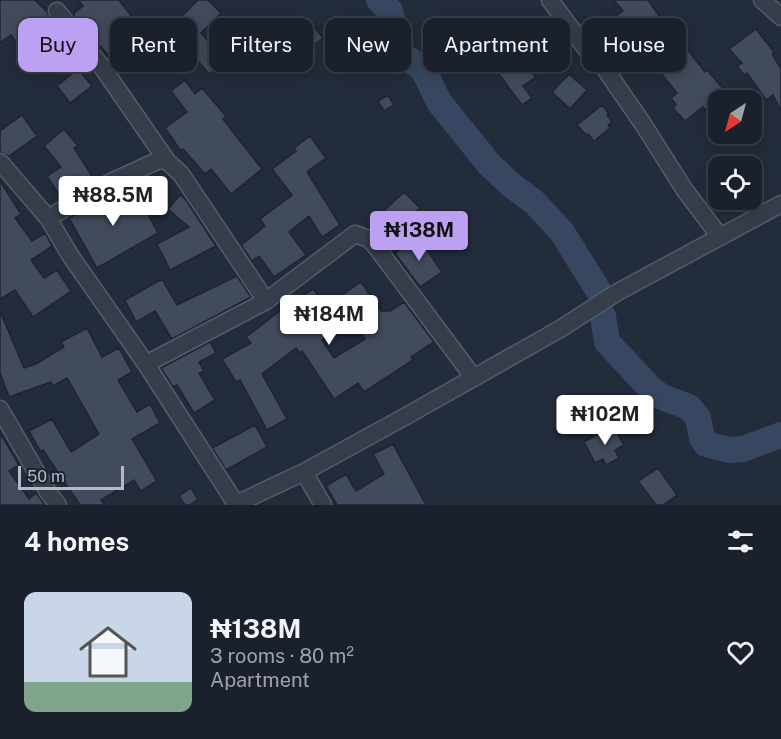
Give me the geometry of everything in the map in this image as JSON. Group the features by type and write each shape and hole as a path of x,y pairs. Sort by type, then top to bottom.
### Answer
{"street":[{"path":"550,0 590,54 603,66 684,189 720,237"},
{"path":"762,0 781,17"},
{"path":"57,11 102,67 167,161 181,174 266,301"},
{"path":"48,218 109,183 159,160 167,161"},
{"path":"0,162 48,218 70,255 146,364 235,504 303,472 560,329 616,293 781,204"},
{"path":"146,364 266,301 355,234 369,239 474,378"},
{"path":"0,409 6,433 58,505"},
{"path":"303,472 323,505"}],"building":[{"path":"0,0 35,0 47,12 48,18 18,18 18,44 11,35 0,43"},
{"path":"78,0 119,0 133,18 110,18 110,58 98,43 98,18 76,18 73,14 83,6"},
{"path":"198,0 208,0 221,13 216,18 209,18 209,25 201,33 209,42 209,72 211,72 209,74 197,60 197,18 180,18"},
{"path":"614,0 648,0 659,16 656,18 612,18 623,11"},
{"path":"313,26 323,38 313,46"},
{"path":"756,29 774,52 772,54 781,69 781,111 773,95 766,100 762,90 759,90 747,73 744,75 737,66 742,63 729,49"},
{"path":"686,50 724,90 708,90 708,108 706,110 703,107 685,121 673,108 676,105 671,98 677,93 660,72 686,72"},
{"path":"74,72 80,72 92,86 70,103 57,86"},
{"path":"497,72 536,72 533,74 536,77 523,86 532,98 522,105"},
{"path":"569,74 587,90 570,109 552,92"},
{"path":"185,80 195,94 202,88 226,116 223,119 262,169 231,194 211,169 205,174 183,149 181,151 165,128 187,112 171,91"},
{"path":"388,95 394,105 384,111 378,101"},
{"path":"602,105 612,122 608,125 610,128 594,141 577,125"},
{"path":"22,115 37,136 9,156 0,152 0,131"},
{"path":"64,129 78,146 74,148 94,179 61,198 47,176 61,167 44,146"},
{"path":"310,136 326,158 307,172 340,225 322,237 309,216 289,232 306,255 274,277 259,256 252,261 241,245 265,226 260,219 292,195 272,169 296,151 294,148"},
{"path":"0,181 21,214 15,218 32,241 45,233 52,246 31,260 44,278 57,270 71,291 33,317 15,290 0,299"},
{"path":"135,191 158,233 97,268 69,218 107,196 111,204"},
{"path":"404,192 420,208 386,240 370,224"},
{"path":"180,195 186,200 216,246 170,270 157,244 189,227 168,209"},
{"path":"418,237 442,272 420,287 395,253"},
{"path":"237,276 251,297 172,339 155,311 136,322 125,300 162,279 177,305"},
{"path":"361,282 381,311 390,311 404,302 434,342 411,357 413,360 364,392 358,383 334,399 302,351 300,353 296,348 262,374 287,419 267,430 240,380 236,382 222,359 251,343 246,337 293,301 313,289 326,306","holes":["351,318 365,339 334,358 322,340"]},
{"path":"0,311 24,368 36,364 64,347 61,342 87,328 102,357 119,348 132,372 118,380 137,412 150,404 160,423 132,439 157,481 141,491 134,480 101,500 105,505 80,505 43,450 41,452 29,431 52,419 71,452 99,434 67,378 53,386 51,382 9,397 0,373"},
{"path":"210,342 216,353 199,362 204,371 199,373 215,400 194,413 177,385 173,387 161,368"},
{"path":"255,425 267,447 226,470 212,448"},
{"path":"613,426 624,445 615,450 619,458 606,465 603,459 595,463 584,442"},
{"path":"0,433 19,465 9,471 29,499 36,493 45,505 0,505"},
{"path":"393,444 426,505 337,505 326,486 346,474 356,491 384,474 373,454"},
{"path":"658,468 677,495 663,505 656,505 638,481"},
{"path":"191,488 198,499 190,505 185,505 179,496"}],"waterway":[{"path":"379,0 390,11 401,54 423,69 439,102 489,164 534,202 562,232 598,290"},
{"path":"603,316 607,342 651,389 662,397 689,407 698,418 702,438 706,444 729,450 743,449 781,435"}]}
